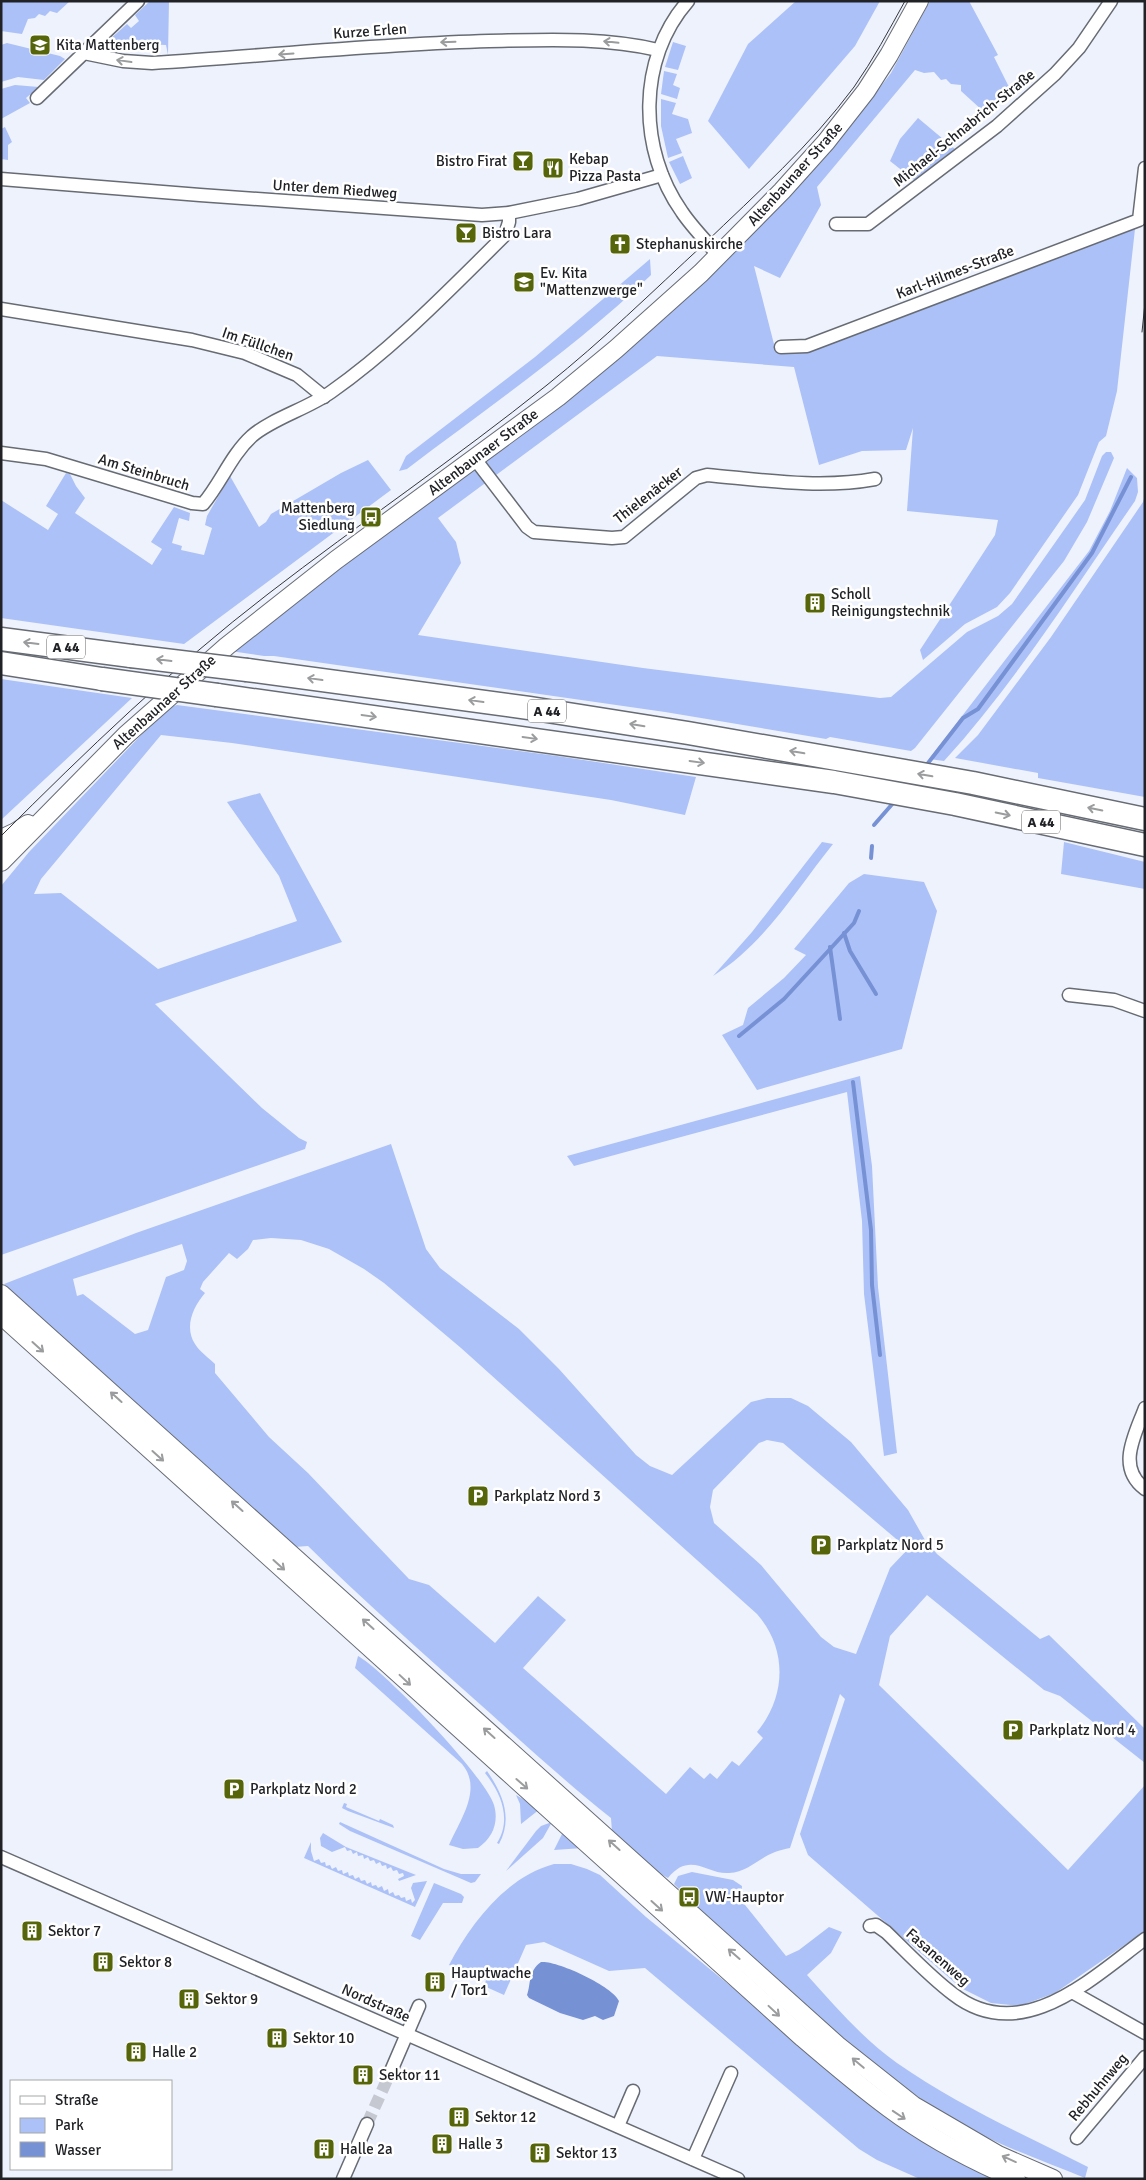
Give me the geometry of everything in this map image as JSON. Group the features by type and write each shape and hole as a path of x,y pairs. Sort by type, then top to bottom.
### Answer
{"highway":[{"name":"A 44","path":"1,639 529,708 973,783 1145,819"},
{"name":"A 44","path":"1,663 102,679 834,782 955,804 1145,845"}],"main road":[{"name":"Altenbaunaer Straße","path":"1,862 126,735 227,646 336,560 558,396 616,349 719,256 813,156 866,91 890,55 919,1"},
{"path":"1,839 16,832 24,825 44,817"},
{"path":"5,1305 803,2038 876,2098 910,2122 948,2146 1016,2179"},
{"path":"5,1305 837,2046 914,2106 998,2155 1054,2179"}],"street":[{"path":"36,98 138,1"},
{"path":"688,1 669,28 658,50 651,77 649,103 651,131 662,175 682,212 719,256"},
{"name":"Michael-Schnabrich-Straße","path":"836,224 868,224 997,126 1055,74 1079,48 1111,1"},
{"name":"Kurze Erlen","path":"84,53 123,61 152,63 446,42 579,39 658,50"},
{"name":"Karl-Hilmes-Straße","path":"781,347 807,346 1139,220 1145,168"},
{"name":"Unter dem Riedweg","path":"1,179 452,214 509,213 618,188 662,175"},
{"path":"324,396 402,337 505,235 509,222 509,213"},
{"name":"Im Füllchen","path":"1,309 192,340 245,353 298,375 324,396"},
{"name":"Am Steinbruch","path":"1,453 46,460 192,503 203,504 252,436 270,424 308,407 324,396"},
{"name":"Thielenäcker","path":"475,459 526,527 534,532 612,538 624,537 696,478 707,476 820,484 842,484 876,479"},
{"path":"1069,995 1114,1000 1145,1011"},
{"path":"1145,1408 1129,1450 1132,1475 1145,1489"},
{"name":"Nordstraße","path":"1,1857 738,2179"},
{"name":"Fasanenweg","path":"870,1926 876,1925 886,1932 954,1995 976,2007 996,2012 1031,2012 1050,2004 1072,1992 1145,1939"},
{"path":"1072,1992 1145,2033"},
{"path":"391,2070 419,2006"},
{"name":"Rebhuhnweg","path":"1077,2138 1145,2057"},
{"path":"693,2159 731,2073"},
{"path":"618,2126 634,2091"},
{"path":"343,2179 367,2124"}],"green space":[{"path":"1,1 70,1 57,13 50,11 45,16 39,14 35,18 28,19 22,34 1,31"},
{"path":"150,1 169,1 168,55 166,45 125,43 127,51 111,48 108,45 108,41 127,24 131,28 139,21 135,15"},
{"path":"796,1 880,1 855,46 749,169 708,121 748,44"},
{"path":"930,1 969,1 998,55 994,57 1010,89 983,111 961,91 961,85 951,84 946,79 941,80 934,72 924,73 915,70 817,187 821,205 780,278 754,266 776,352 809,350 1132,227 1135,229 1117,391 1106,436 1099,442 1078,495 1010,593 997,607 965,624 923,660 920,650 995,535 998,520 907,511 913,428 906,450 862,451 819,465 794,367 657,356 438,518 456,542 461,563 418,635 643,668 880,698 891,697 967,632 998,616 1012,604 1085,500 1102,456 1106,452 1111,452 1114,458 1087,522 1064,561 915,748 911,751 830,737 826,739 665,712 230,651 283,609 439,494 812,169 845,133 891,73"},
{"path":"673,42 686,46 678,70 665,67"},
{"path":"7,43 60,56 65,59 44,80 18,77 1,82 1,45"},
{"path":"664,71 677,74 673,85 680,88 677,99 661,94"},
{"path":"15,85 39,87 26,98 30,103 1,119 1,89"},
{"path":"661,99 676,103 672,114 688,119 692,133 676,139 682,153 668,158 661,126"},
{"path":"918,118 955,149 914,180 890,161 900,139"},
{"path":"5,127 12,142 8,145 8,160 1,159 1,129"},
{"path":"683,156 692,178 680,184 669,162"},
{"path":"650,259 651,275 593,327 407,469 399,471 406,456 535,357"},
{"path":"368,460 391,490 184,644 1,618 1,500 48,530 58,514 46,506 66,473 70,474 85,498 75,513 152,565 162,549 151,542 174,507 190,513 189,521 179,518 172,543 182,546 181,550 204,555 212,528 205,525 207,516 230,476 259,527 266,522 271,514 341,473"},
{"path":"1127,468 1137,478 1138,492 1135,501 1044,634 996,699 944,761 929,759 1089,551 1110,511"},
{"path":"1145,495 1145,797 1038,778 1038,773 955,758 978,735 1051,637 1143,502"},
{"path":"1,679 132,698 1,820"},
{"path":"177,705 557,756 696,777 685,815 611,800 232,743 161,735 41,879 34,894 61,893 158,969 297,921 279,876 227,802 260,793 342,942 155,1004 262,1108 299,1138 307,1142 305,1149 1,1255 1,886 29,852 167,708"},
{"path":"822,842 833,844 778,916 748,949 713,976 752,932"},
{"path":"1064,842 1145,862 1145,889 1061,874"},
{"path":"864,874 924,882 937,911 902,1049 757,1090 722,1035 743,1025 748,1008 784,978 806,955 794,949 849,883"},
{"path":"860,1076 872,1166 878,1287 897,1453 884,1456 864,1294 862,1221 847,1092 574,1166 567,1156"},
{"path":"391,1144 426,1249 440,1268 519,1329 559,1369 636,1455 650,1466 672,1475 751,1402 767,1398 791,1398 808,1406 851,1442 908,1510 925,1540 937,1554 1040,1639 1049,1635 1145,1729 1145,1763 1060,1696 1044,1690 927,1595 890,1636 879,1685 1068,1870 1145,1785 1145,1931 1055,1993 1020,2006 991,2003 961,1988 808,1855 800,1834 845,1699 840,1694 790,1848 769,1855 742,1870 729,1873 721,1873 691,1865 676,1870 668,1878 648,1867 612,1832 611,1818 558,1774 431,1660 308,1546 294,1547 69,1347 4,1284 136,1233","holes":["271,1238 301,1240 329,1249 384,1283 461,1348 757,1614 774,1642 780,1673 774,1704 757,1732 763,1738 739,1766 732,1761 717,1779 710,1773 704,1779 690,1767 666,1794 523,1668 566,1620 538,1596 495,1643 429,1585 409,1579 308,1473 269,1437 215,1373 215,1364 197,1347 190,1331 191,1317 205,1293 200,1289 203,1282 229,1253 237,1259 248,1249 253,1240","182,1244 187,1261 184,1270 166,1277 148,1330 135,1334 83,1294 77,1296 73,1279","767,1440 783,1443 908,1549 890,1568 856,1654 834,1647 821,1637 761,1565 714,1523 710,1507 713,1490 759,1443"]},
{"path":"358,1656 411,1702 433,1725 487,1791 494,1805 496,1817 494,1829 488,1839 478,1848 463,1849 449,1845 463,1815 470,1794 468,1774 462,1764 355,1668"},
{"path":"487,1771 502,1797 506,1816 503,1834 499,1844 497,1843 504,1825 503,1806 496,1789 485,1773"},
{"path":"516,1795 540,1809 521,1824 520,1804"},
{"path":"344,1803 347,1804 346,1807 379,1821 380,1819 393,1825 394,1828 342,1808"},
{"path":"340,1822 444,1869 461,1874 481,1874 475,1882 471,1883 350,1831 339,1824"},
{"path":"552,1822 543,1838 506,1871 536,1831 541,1826"},
{"path":"564,1830 583,1848 554,1850"},
{"path":"323,1833 346,1847 416,1875 399,1881 398,1879 404,1876 403,1873 399,1874 397,1870 393,1871 391,1867 387,1869 386,1865 382,1866 380,1862 376,1864 374,1860 370,1861 368,1857 364,1859 363,1855 358,1856 357,1852 353,1854 351,1850 347,1851 345,1847 332,1852 321,1846 320,1838"},
{"path":"311,1842 314,1861 319,1859 321,1863 325,1862 326,1866 330,1865 332,1869 336,1867 338,1871 342,1870 343,1874 348,1872 349,1876 353,1875 355,1879 359,1877 361,1881 365,1880 367,1884 371,1882 372,1886 376,1885 378,1888 382,1886 384,1891 388,1889 389,1894 393,1892 395,1896 405,1897 406,1901 411,1899 412,1903 415,1900 411,1888 413,1883 427,1881 415,1907 304,1858"},
{"path":"554,1864 571,1864 600,1875 646,1917 749,2001 996,2179 920,2179 877,2160 859,2149 645,1968 609,1971 544,1942 526,1945 504,1995 484,1986 486,1980 449,1965 479,1918 505,1891 520,1879"},
{"path":"692,1872 733,1880 742,1886 741,1900 786,1956 799,1950 829,1927 842,1932 831,1953 807,1975 850,2022 885,2054 920,2078 991,2118 1088,2167 1085,2178 987,2138 923,2100 875,2065 770,1975 714,1924 674,1884 678,1876"},
{"path":"434,1883 464,1897 462,1903 443,1903 420,1940 411,1936"}],"water":[{"path":"541,1962 559,1965 583,1975 606,1988 619,2001 614,2016 603,2020 595,2016 583,2020 560,2013 529,1998 527,1995 532,1973"}],"waterway":[{"path":"925,767 963,718 978,709 1092,553 1131,477"},
{"path":"874,825 894,802"},
{"path":"871,858 872,846"},
{"path":"739,1036 784,999 854,923 859,911"},
{"path":"844,933 850,951 876,994"},
{"path":"830,947 840,1019"},
{"path":"853,1082 871,1230 872,1285 880,1355"}],"tunnel":[{"path":"367,2124 391,2071"}],"tram line":[{"path":"1,836 131,710 198,651 268,594 513,412 627,316 763,188 820,129 861,77 905,1"},
{"path":"1142,332 1145,303"}],"place":[{"name":"Kita Mattenberg","path":"40,45"},
{"name":"Bistro Firat","path":"523,161"},
{"name":"Kebap Pizza Pasta","path":"553,168"},
{"name":"Bistro Lara","path":"466,233"},
{"name":"Stephanuskirche","path":"620,244"},
{"name":"Ev. Kita \"Mattenzwerge\"","path":"524,282"},
{"name":"Mattenberg Siedlung","path":"371,517"},
{"name":"Scholl Reinigungstechnik","path":"815,603"},
{"name":"Parkplatz Nord 3","path":"478,1496"},
{"name":"Parkplatz Nord 5","path":"821,1545"},
{"name":"Parkplatz Nord 4","path":"1013,1730"},
{"name":"Parkplatz Nord 2","path":"234,1789"},
{"name":"VW-Hauptor","path":"689,1897"},
{"name":"Sektor 7","path":"32,1931"},
{"name":"Sektor 8","path":"103,1962"},
{"name":"Hauptwache / Tor1","path":"435,1982"},
{"name":"Sektor 9","path":"189,1999"},
{"name":"Sektor 10","path":"277,2038"},
{"name":"Halle 2","path":"136,2052"},
{"name":"Sektor 11","path":"363,2075"},
{"name":"Sektor 12","path":"459,2117"},
{"name":"Halle 3","path":"442,2144"},
{"name":"Halle 2a","path":"324,2149"},
{"name":"Sektor 13","path":"540,2153"}]}
